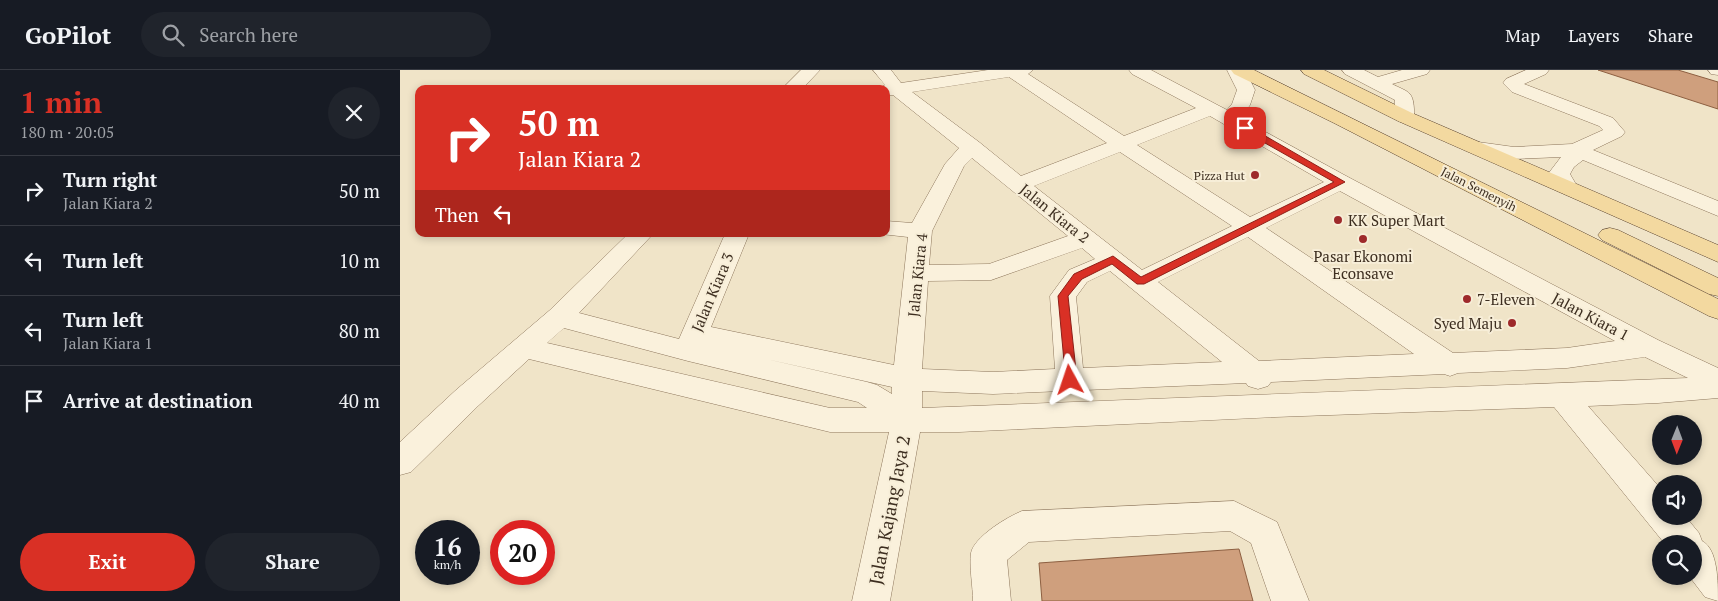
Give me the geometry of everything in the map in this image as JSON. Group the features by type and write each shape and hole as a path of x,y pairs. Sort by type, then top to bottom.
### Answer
{"main road":[{"name":"Jalan Semenyih","path":"1240,70 1718,310"},
{"name":"Jalan Semenyih","path":"1280,70 1718,288"},
{"path":"1310,70 1405,117 1718,254"},
{"path":"1433,166 1521,223 1718,326"}],"street":[{"path":"795,85 811,70"},
{"path":"888,83 1020,70 1122,144 1450,364"},
{"name":"Jalan Kiara 1","path":"1138,70 1340,182 1648,346 1718,380"},
{"path":"1019,184 1122,144 1220,114 1241,105 1246,90 1236,70"},
{"path":"1351,70 1404,97 1405,117"},
{"path":"1377,83 1421,70"},
{"path":"1478,148 1514,152 1576,150 1615,132 1606,122 1518,88 1512,83 1540,70"},
{"name":"Jalan Kiara 2","path":"888,83 972,146 1254,372 1275,405"},
{"name":"Jalan Kiara 4","path":"907,419 907,379 920,231 955,164 972,146"},
{"path":"1566,186 1560,174 1566,163 1575,157 1576,150"},
{"path":"1576,150 1718,209"},
{"path":"1140,281 1340,182"},
{"path":"890,228 920,231"},
{"path":"400,462 559,317 638,237"},
{"name":"Jalan Kiara 3","path":"691,342 736,237"},
{"path":"916,273 991,272 1086,238"},
{"path":"1070,380 1063,296 1078,276 1113,260"},
{"path":"559,317 907,379 993,383 1567,358 1648,346 1657,377 1658,392"},
{"path":"691,342 867,393 907,419"},
{"path":"523,348 830,420 959,420 1275,405 1658,392 1718,386"},
{"path":"1560,394 1652,502"},
{"name":"Jalan Kajang Jaya 2","path":"871,601 907,419"},
{"path":"992,601 989,553 1022,527 1234,516 1265,533 1290,601"},
{"path":"1671,525 1679,535"},
{"path":"1702,564 1718,585"}],"building":[{"path":"1598,70 1678,70 1718,82 1718,109"},
{"path":"1239,549 1253,601 1042,601 1039,563"}],"place":[{"name":"Pizza Hut","path":"1255,175"},
{"name":"KK Super Mart","path":"1338,220"},
{"name":"Pasar Ekonomi Econsave","path":"1363,239"},
{"name":"7-Eleven","path":"1467,299"},
{"name":"Syed Maju","path":"1512,323"}],"route":[{"path":"1070,380 1063,296 1078,276 1113,260 1140,281 1340,182 1245,128"}]}
